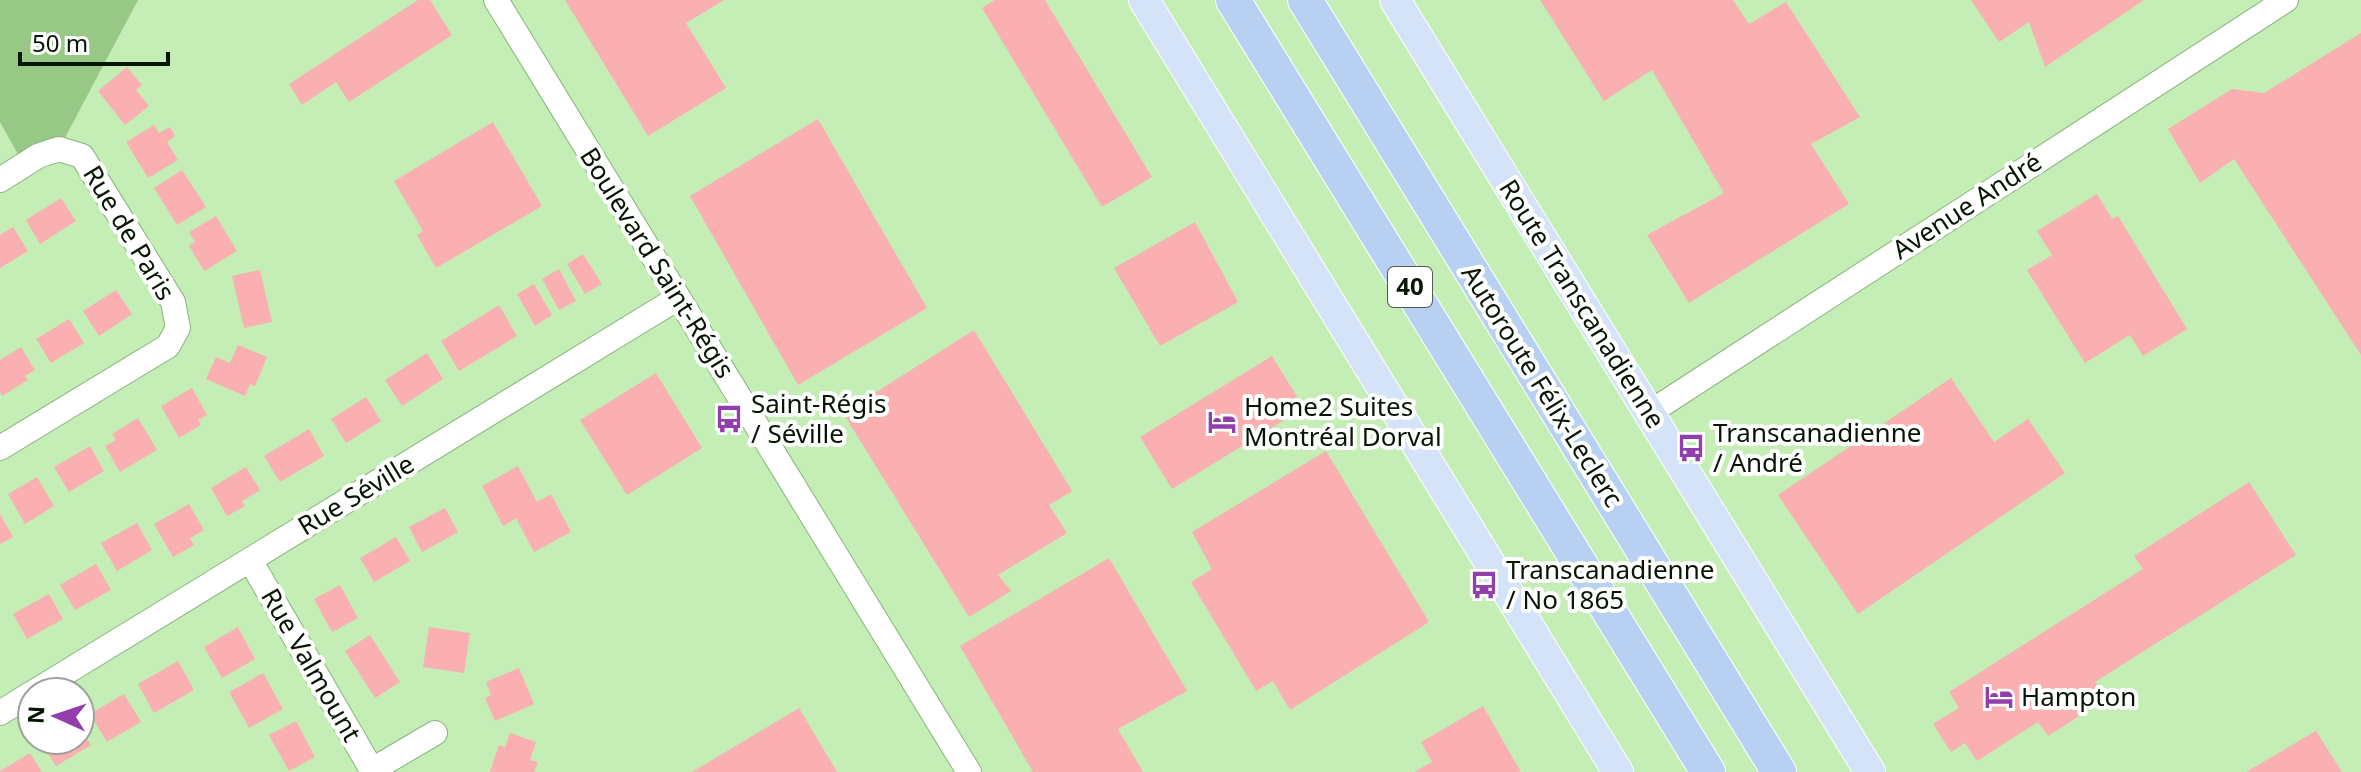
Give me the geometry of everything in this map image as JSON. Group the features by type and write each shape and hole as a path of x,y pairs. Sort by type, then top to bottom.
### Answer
{"highway":[{"name":"40","path":"1233,0 1708,772"},
{"name":"Autoroute Félix-Leclerc","path":"1305,0 1779,772"},
{"path":"1642,664 1696,772"}],"main road":[{"path":"1144,0 1618,772"},
{"name":"Route Transcanadienne","path":"1395,0 1870,772"}],"street":[{"name":"Boulevard Saint-Régis","path":"496,0 969,772"},
{"name":"Avenue André","path":"1649,413 2286,0"},
{"name":"Rue de Paris","path":"0,180 38,156 59,149 82,156 173,302 178,328 168,346 0,448"},
{"name":"Rue Séville","path":"61,676 678,298"},
{"name":"Rue Valmount","path":"250,560 372,771 435,733"}],"green space":[{"path":"0,0 138,0 59,149 24,165 0,122"}],"building":[{"path":"418,0 430,0 452,35 349,102 336,82 302,105 289,84"},
{"path":"565,0 724,0 686,23 726,88 648,136"},
{"path":"995,0 1045,0 1152,177 1102,207 982,8"},
{"path":"1540,0 1733,0 1749,24 1786,2 1860,117 1811,144 1849,204 1689,303 1647,235 1724,193 1652,70 1604,101"},
{"path":"1971,0 2144,0 2045,67 2029,22 1999,42"},
{"path":"2361,33 2361,355 2234,159 2200,183 2168,129 2232,89 2264,93"},
{"path":"127,67 142,85 136,90 149,106 125,125 98,91"},
{"path":"818,119 927,308 798,385 690,196"},
{"path":"493,122 542,206 436,268 417,235 423,231 394,181"},
{"path":"154,125 159,133 170,127 175,136 167,142 178,160 148,178 126,142"},
{"path":"182,170 206,207 177,225 154,188"},
{"path":"2097,194 2112,219 2118,216 2187,329 2143,356 2130,335 2085,363 2027,270 2052,255 2037,231"},
{"path":"61,198 76,221 40,244 26,220"},
{"path":"216,216 237,251 204,271 189,246 195,242 189,232"},
{"path":"1195,222 1238,302 1160,346 1114,268"},
{"path":"13,227 28,251 0,268 0,235"},
{"path":"583,254 602,284 585,294 567,264"},
{"path":"559,269 576,301 559,310 542,279"},
{"path":"260,270 272,322 244,328 232,276"},
{"path":"534,284 552,315 535,326 517,294"},
{"path":"116,290 132,314 99,336 83,311"},
{"path":"499,305 517,336 459,371 441,341"},
{"path":"69,319 84,343 51,363 36,339"},
{"path":"974,330 1072,491 1049,505 1067,533 998,575 1011,591 969,617 843,413"},
{"path":"238,345 267,357 255,386 250,384 245,396 206,379 216,357 230,363"},
{"path":"21,347 35,370 25,376 28,380 2,396 0,360"},
{"path":"427,353 443,379 402,406 385,380"},
{"name":"Home2 Suites Montréal Dorval","path":"1272,356 1304,408 1172,489 1140,437"},
{"path":"656,373 702,448 627,495 580,420"},
{"path":"1951,378 1994,442 2028,419 2065,473 1858,614 1778,495"},
{"path":"192,388 207,415 198,420 201,425 179,438 161,406"},
{"path":"366,397 381,421 346,443 331,419"},
{"path":"138,418 157,450 120,472 105,446 116,440 112,434"},
{"path":"309,429 324,456 280,482 264,456"},
{"path":"90,446 104,471 69,492 54,467"},
{"path":"1326,451 1429,622 1290,710 1273,681 1256,691 1191,582 1212,569 1192,532"},
{"path":"518,466 537,502 551,494 571,532 534,552 516,518 503,526 482,486"},
{"path":"246,467 260,490 242,501 245,506 227,516 211,488"},
{"path":"37,477 54,506 25,524 8,494"},
{"path":"2249,482 2296,555 2095,682 2106,699 2048,736 2038,722 1977,761 1965,743 1951,752 1933,724 1959,708 1949,692 2143,569 2134,556"},
{"path":"189,504 204,530 190,538 194,545 173,557 154,524"},
{"path":"445,508 458,532 422,552 409,527"},
{"path":"0,514 13,537 0,544"},
{"path":"137,523 152,550 117,571 101,543"},
{"path":"396,537 410,561 374,582 360,558"},
{"path":"1109,558 1187,691 1118,729 1143,772 1033,772 960,646"},
{"path":"96,564 111,590 75,610 60,585"},
{"path":"340,585 358,618 332,632 314,599"},
{"path":"49,594 63,619 27,639 13,614"},
{"path":"238,627 255,659 222,678 204,647"},
{"path":"429,627 470,633 464,673 423,667"},
{"path":"370,635 400,682 375,698 345,651"},
{"path":"178,661 194,690 154,713 138,684"},
{"path":"519,668 534,704 495,721 485,698 491,695 486,682"},
{"path":"263,673 283,709 249,728 229,692"},
{"path":"124,694 141,722 107,742 96,724 96,710"},
{"path":"1483,706 1521,772 1414,772 1432,762 1421,742"},
{"path":"799,708 837,772 692,772"},
{"path":"296,721 315,757 289,771 269,735"},
{"path":"2316,731 2342,772 2246,772"},
{"path":"510,733 536,742 530,760 538,762 534,772 490,772 499,745 505,747"},
{"path":"25,756 32,756 42,772 0,772"},
{"path":"50,756 73,756 56,766"}],"place":[{"name":"Saint-Régis / Séville","path":"729,419"},
{"name":"Home2 Suites Montréal Dorval","path":"1222,422"},
{"name":"Transcanadienne / André","path":"1691,448"},
{"name":"Transcanadienne / No 1865","path":"1484,585"},
{"name":"Hampton","path":"1999,697"}]}
